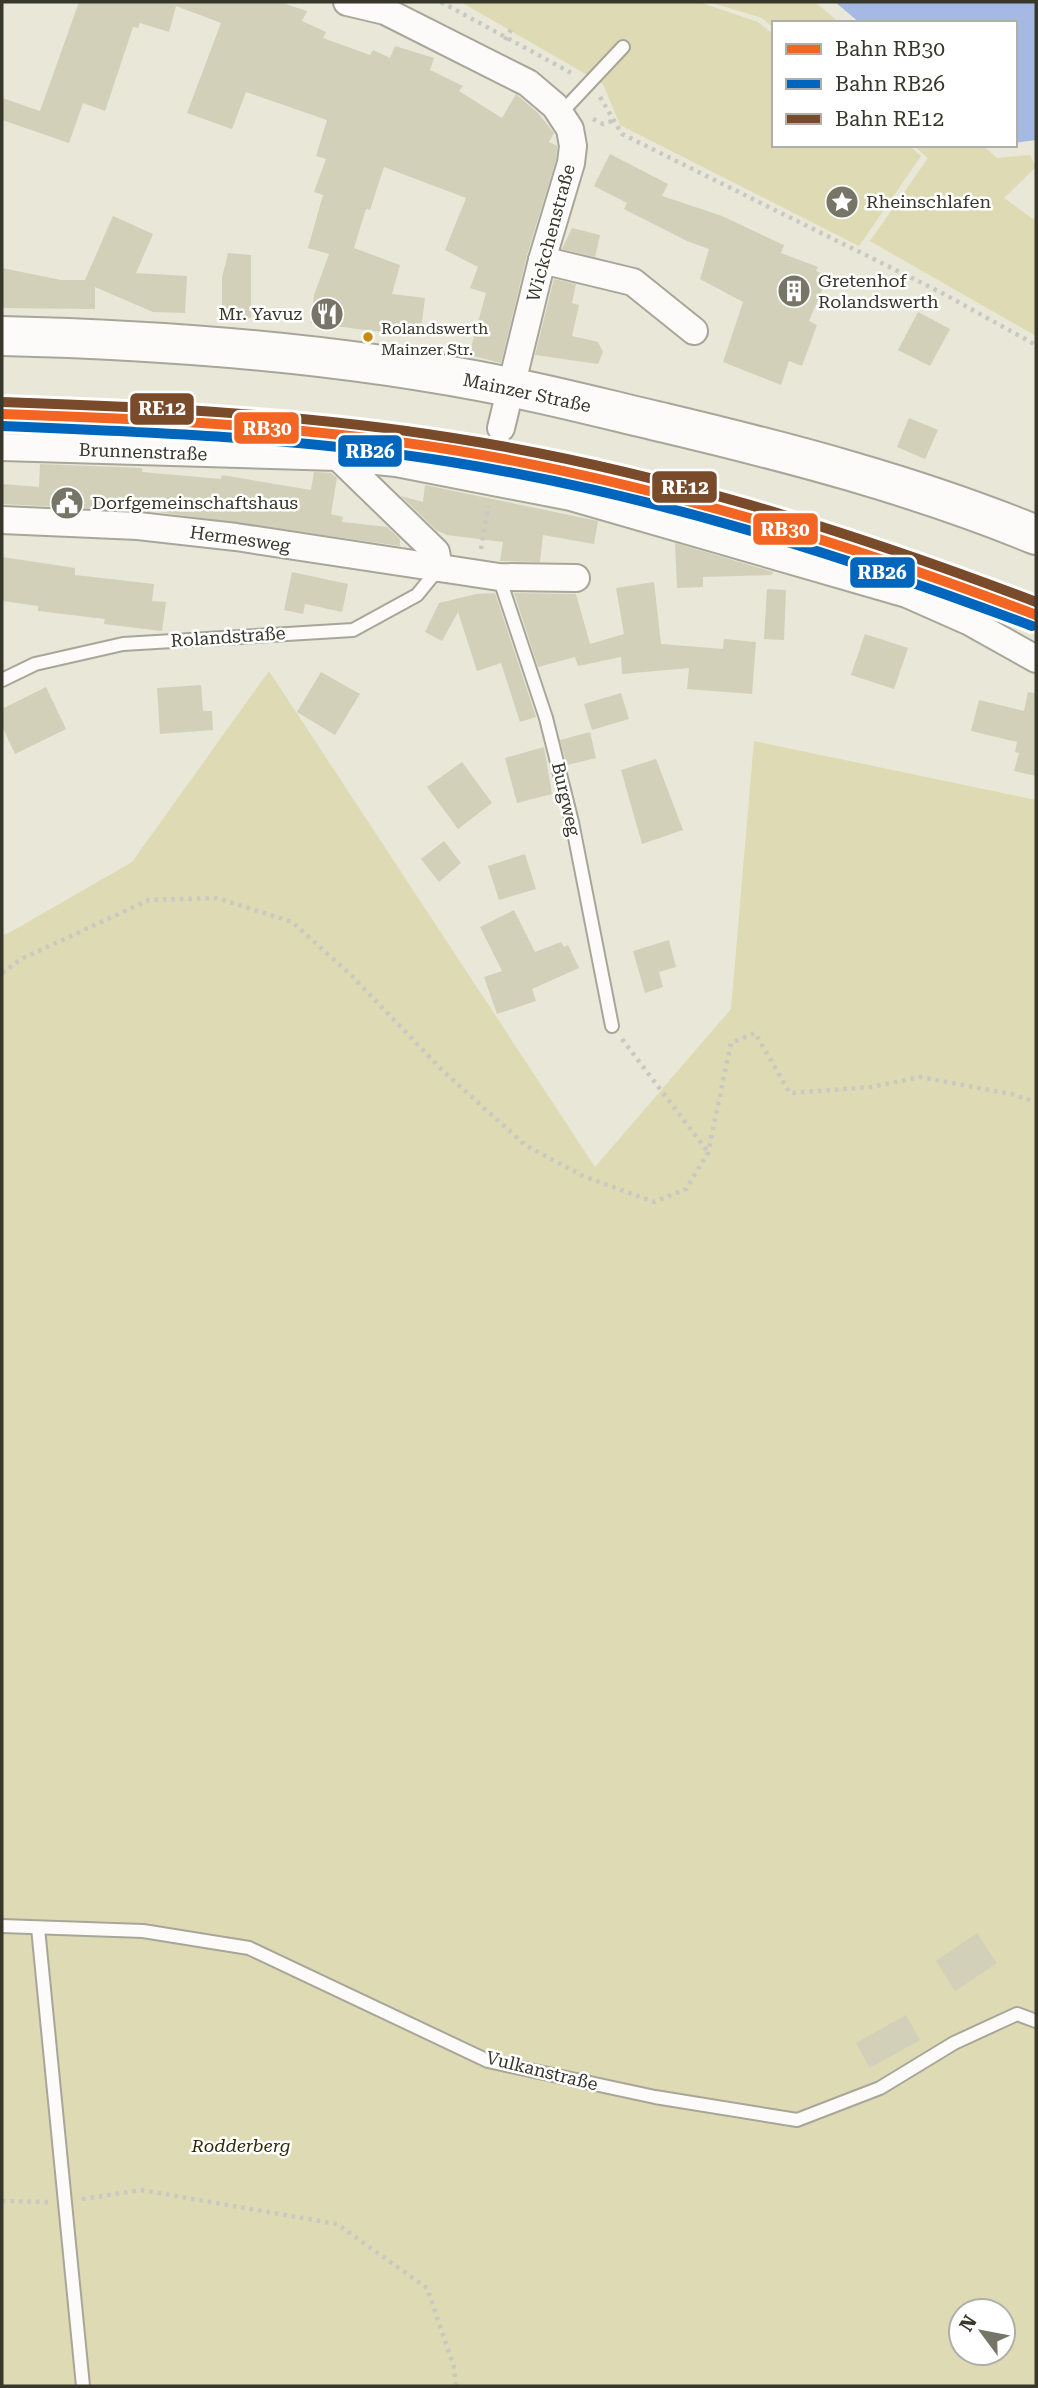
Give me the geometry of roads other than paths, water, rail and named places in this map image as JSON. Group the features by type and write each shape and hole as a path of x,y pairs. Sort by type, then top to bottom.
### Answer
{"main road":[{"name":"Mainzer Straße","path":"2,335 126,339 277,353 510,387 756,445 889,482 1036,536"}],"street":[{"name":"Wickchenstraße","path":"356,2 396,15 504,70 539,91 561,113 570,129 573,146 501,428"},
{"path":"542,260 633,282 694,331"},
{"name":"Brunnenstraße","path":"2,447 338,457 493,476 608,506 906,594 968,621 1036,659"},
{"path":"338,457 436,552 439,568"},
{"name":"Hermesweg","path":"2,520 150,528 488,575 576,578"}],"lane":[{"path":"561,113 590,86 623,47"},
{"name":"Rolandstraße","path":"2,680 35,664 123,644 353,630 417,595 439,568"},
{"name":"Burgweg","path":"488,575 546,718 572,822 612,1026"},
{"name":"Vulkanstraße","path":"2,1926 143,1931 249,1948 488,2060 655,2097 797,2120 880,2088 954,2043 1017,2014 1036,2021"},
{"path":"38,1928 83,2386"}],"water":[{"path":"835,2 1036,2 1036,140 1017,143 1017,21 858,21"}],"tunnel":[{"path":"494,472 501,428"}],"rail line":[{"name":"RE12","path":"2,402 285,417 397,430 528,451 676,485 749,505 893,550 1036,602"},
{"name":"RB30","path":"2,414 285,429 453,450 528,464 676,498 749,518 893,563 1036,615"},
{"name":"RB26","path":"2,426 171,434 339,447 526,475 600,491 746,529 890,575 1032,626"}],"place":[{"name":"Rheinschlafen","path":"842,202"},
{"name":"Gretenhof Rolandswerth","path":"794,291"},
{"name":"Mr. Yavuz","path":"327,314"},
{"name":"Rolandswerth Mainzer Str.","path":"368,337"},
{"name":"Dorfgemeinschaftshaus","path":"67,503"}],"park label":[{"name":"Rodderberg","path":"241,2146"}]}
